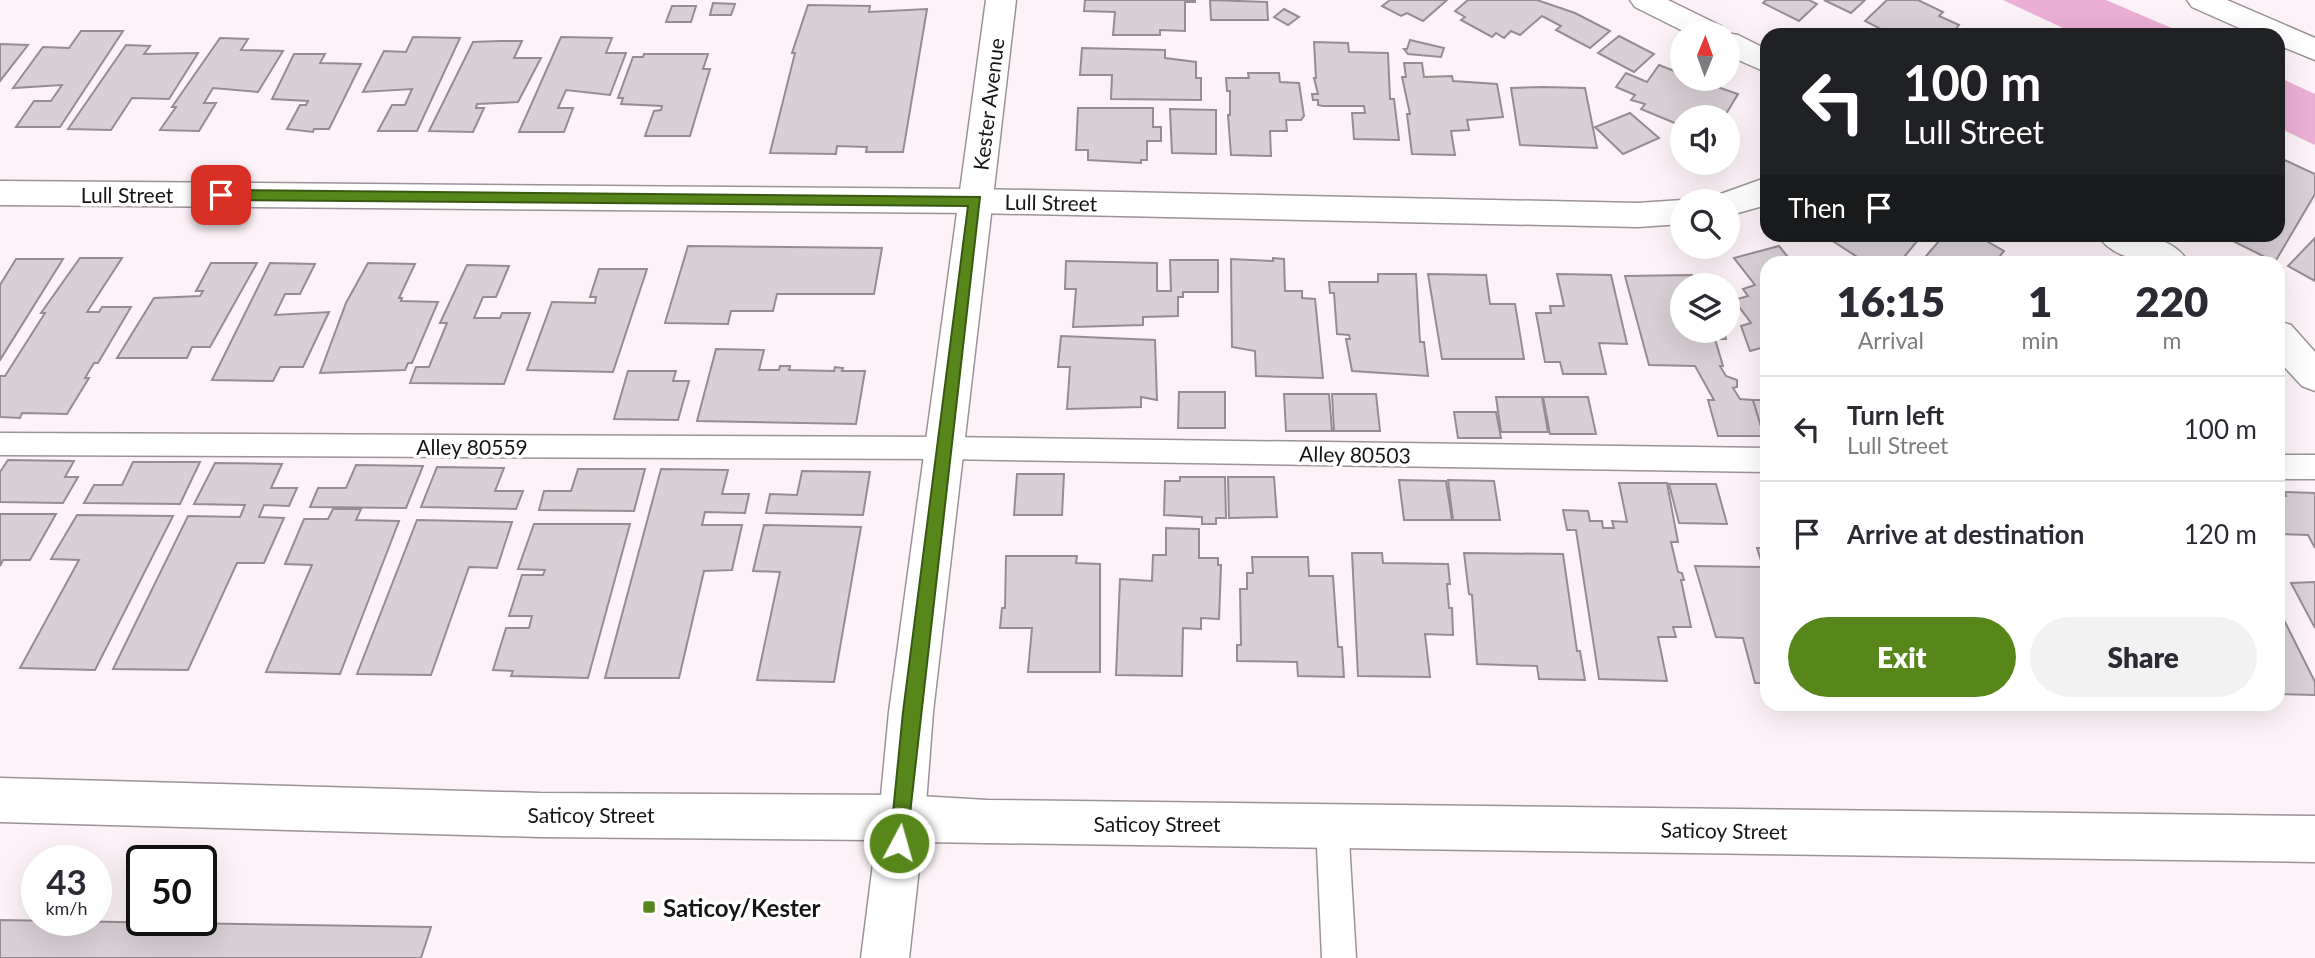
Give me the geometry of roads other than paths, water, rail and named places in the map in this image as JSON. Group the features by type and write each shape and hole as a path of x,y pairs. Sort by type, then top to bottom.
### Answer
{"street":[{"name":"Kester Avenue","path":"885,958 911,712 1001,0"},
{"path":"1645,0 1686,21"},
{"path":"2202,0 2265,28"},
{"path":"2285,37 2315,50"},
{"path":"1740,49 1760,59"},
{"name":"Lull Street","path":"0,193 975,201 1638,215 1670,213"},
{"path":"1740,201 1760,193"},
{"path":"2130,242 2159,256"},
{"path":"2285,342 2315,376"},
{"name":"Saticoy Street","path":"0,800 540,815 902,817 987,822 1332,824 2315,839"}],"lane":[{"name":"Alley 80559","path":"0,444 943,448"},
{"name":"Alley 80503","path":"943,448 1760,460"},
{"path":"2285,467 2315,467"},
{"path":"1332,824 1339,958"}],"place":[{"name":"Saticoy/Kester","path":"649,907"}]}
